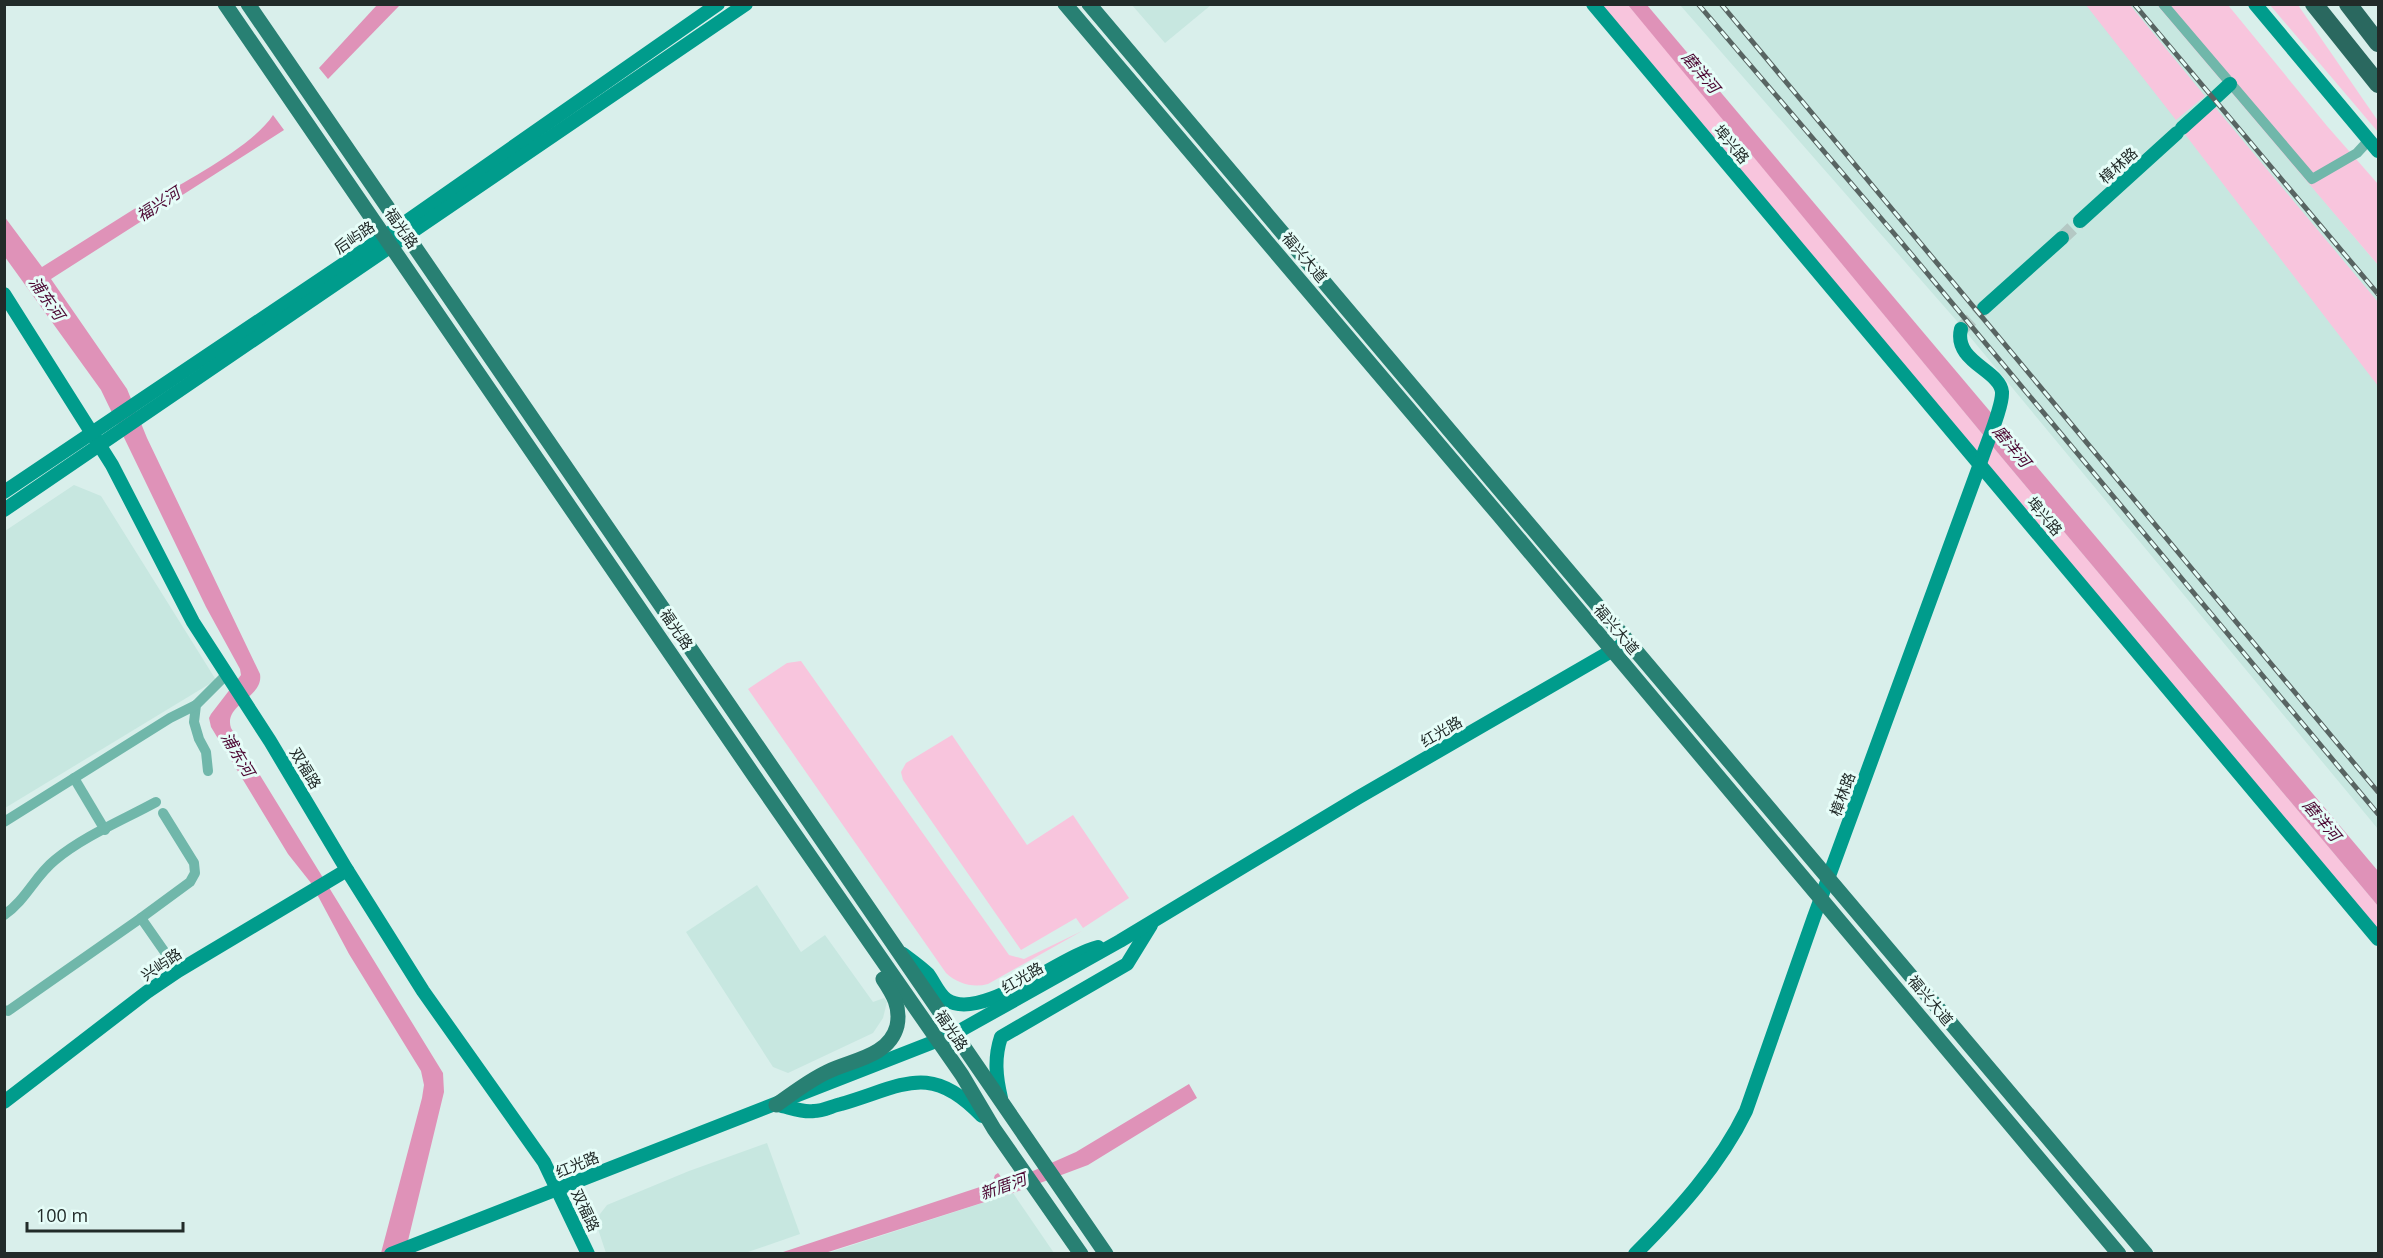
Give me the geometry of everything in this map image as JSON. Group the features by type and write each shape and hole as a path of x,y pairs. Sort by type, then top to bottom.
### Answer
{"highway":[{"path":"2314,4 2379,84"},
{"path":"2348,4 2379,43"}],"main road":[{"name":"福光路","path":"225,4 962,1075 994,1129 1081,1254"},
{"name":"福光路","path":"248,4 1106,1254"},
{"name":"福兴大道","path":"1065,4 1414,415 2119,1254"},
{"name":"福兴大道","path":"1089,4 2146,1254"},
{"path":"776,1105 818,1076 880,1050 894,1036 898,1016 896,1000 867,956 847,910"}],"street":[{"name":"后屿路","path":"404,231 718,4"},
{"name":"后屿路","path":"116,426 746,4"},
{"name":"埠兴路","path":"1593,4 2379,939"},
{"path":"2163,4 2312,179 2357,153 2369,140"},
{"path":"2255,4 2379,151"},
{"name":"樟林路","path":"2080,221 2230,84"},
{"path":"1984,308 2061,238"},
{"name":"双福路","path":"4,294 93,433 182,602 246,702 347,870 423,991 544,1162 588,1254"},
{"name":"樟林路","path":"1635,1254 1684,1200 1736,1132 1757,1082 1821,898 1980,464 2002,392 1961,345 1962,329"},
{"path":"4,492 93,433 116,426"},
{"path":"4,510 100,446 116,426"},
{"name":"红光路","path":"391,1254 954,1034 1153,922 1359,797 1628,642"},
{"path":"4,822 170,718 196,705 229,678"},
{"path":"196,705 194,722 206,752 208,771"},
{"path":"74,778 105,830"},
{"path":"4,915 24,897 54,861 156,802"},
{"path":"4,1010 8,1011 190,882 195,873 191,858 163,813"},
{"name":"兴屿路","path":"4,1102 147,992 178,971 347,870"},
{"path":"141,918 178,971"},
{"path":"1002,1103 996,1071 998,1045 1001,1037 1126,964 1153,922"},
{"path":"895,947 927,973 946,1000 967,1006 1013,991 1072,956 1120,941"},
{"path":"776,1105 813,1112 910,1082 934,1083 949,1088 961,1096 994,1129"}],"shaded area":[{"path":"1132,5 1211,5 1165,43"},
{"path":"1597,5 1628,5 1642,21 2003,459 2378,906 2378,935"},
{"path":"1680,5 2157,5 2246,108 2378,265 2378,829 1956,320"},
{"path":"2086,5 2130,5 2205,96 2176,120"},
{"path":"2157,5 2228,5 2327,126 2378,184 2378,265"},
{"path":"2270,5 2298,5 2378,121 2378,132"},
{"path":"2214,106 2378,302 2378,386 2184,133"},
{"path":"74,485 101,496 216,680 5,808 5,531"},
{"path":"801,661 1009,955 1024,959 1082,931 988,984 977,986 966,984 946,973 748,689 787,663"},
{"path":"952,735 1027,845 1073,815 1129,898 1083,928 1076,918 1021,950 903,780 901,772 906,763"},
{"path":"757,885 801,952 825,935 873,1002 884,998 887,1002 883,1018 873,1033 788,1073 773,1067 686,932"},
{"path":"767,1143 800,1234 745,1253 606,1253 597,1226 600,1214 607,1205 689,1171"},
{"path":"1013,1193 1054,1253 825,1254"}],"water":[{"path":"377,5 400,5 328,79 319,68"},
{"name":"磨洋河","path":"1628,5 1647,5 2378,871 2378,906 2003,459"},
{"path":"273,115 284,130 51,279 127,389 147,438 260,674 260,682 256,689 233,713 230,720 231,728 443,1073 444,1092 405,1253 381,1253 422,1098 424,1085 421,1071 349,954 311,883 288,854 211,727 209,718 211,714 241,675 240,669 206,607 101,390 5,257 4,216 42,267 150,199 154,200 218,162 251,139"},
{"name":"新厝河","path":"1189,1084 1197,1098 1088,1165 1013,1193 825,1253 777,1254 992,1183 998,1173 1006,1183 1076,1152"}],"tunnel":[{"path":"2062,238 2080,221"},
{"path":"1961,329 1984,308"}],"railway":[{"path":"1698,4 1897,237 2378,814"},
{"path":"1721,4 2378,792"},
{"path":"2134,4 2378,294"}],"water label":[{"name":"福兴河","path":"158,204"},
{"name":"浦东河","path":"47,298"},
{"name":"浦东河","path":"238,754"}]}
